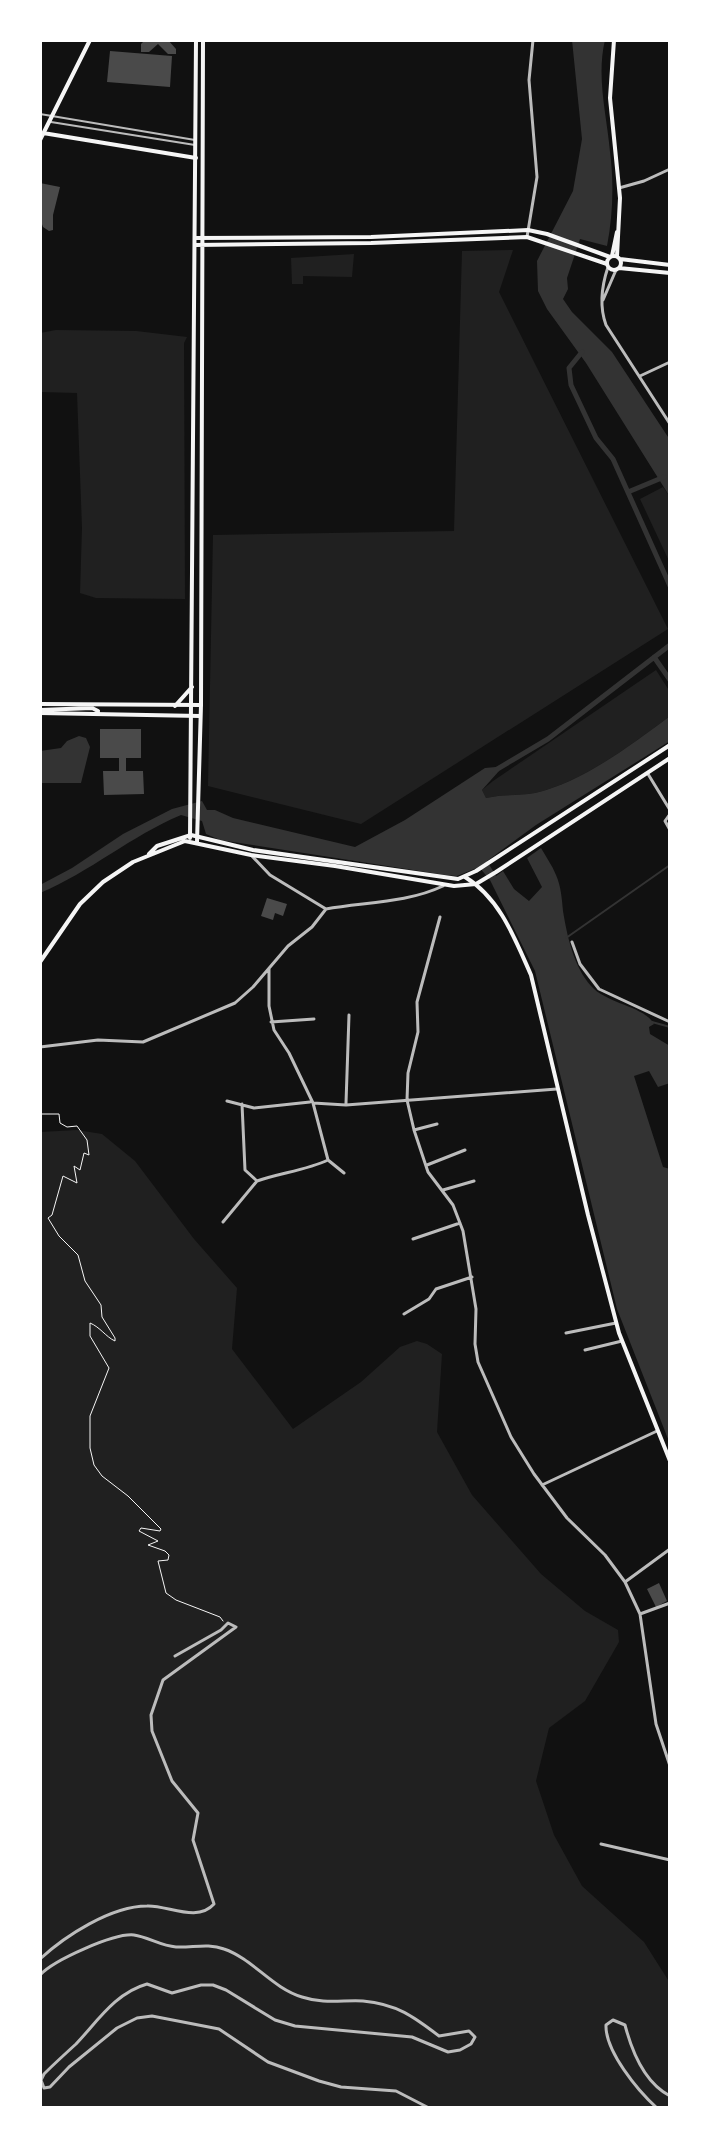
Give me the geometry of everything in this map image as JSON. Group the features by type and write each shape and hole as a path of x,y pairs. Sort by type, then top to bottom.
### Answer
{"main road":[{"path":"40,140 90,40"},
{"path":"193,836 196,40"},
{"path":"40,962 66,922 93,891 133,862 193,836 199,830 203,40"},
{"path":"614,40 610,98 619,188 617,269"},
{"path":"43,133 196,158"},
{"path":"528,234 617,269 670,273"},
{"path":"195,242 547,234 615,257 670,265"},
{"path":"608,265 615,257"},
{"path":"175,706 192,686"},
{"path":"40,712 89,708 99,703"},
{"path":"40,704 201,705"},
{"path":"89,708 100,712"},
{"path":"40,712 200,716"},
{"path":"193,836 251,855 443,878 465,877 670,745"},
{"path":"193,836 276,856 459,886 476,884 670,758"},
{"path":"581,804 586,813"},
{"path":"465,877 493,901 531,975 616,1323 670,1461"}],"street":[{"path":"528,234 536,187 529,80 533,40"},
{"path":"40,114 49,120 196,142"},
{"path":"619,188 670,169"},
{"path":"608,265 603,283 606,325 670,424"},
{"path":"603,300 617,269"},
{"path":"640,376 670,362"},
{"path":"664,413 670,410"},
{"path":"648,774 670,812 665,821 670,830"},
{"path":"251,855 270,875 326,909 410,898 446,884"},
{"path":"40,1047 98,1040 136,1043 235,1003 288,946 312,927 326,909"},
{"path":"440,917 417,1002 418,1032 408,1073 407,1100 414,1130 426,1165 453,1205 460,1223 472,1277 478,1362 511,1437 567,1518 605,1555 625,1582 640,1614 656,1724 670,1766"},
{"path":"572,942 580,964 599,989 670,1022"},
{"path":"269,969 271,1022 313,1102 328,1160 344,1173"},
{"path":"346,1105 349,1015"},
{"path":"271,1022 314,1019"},
{"path":"227,1101 254,1108 313,1102 346,1105 559,1089"},
{"path":"242,1104 245,1170 257,1181"},
{"path":"414,1130 437,1124"},
{"path":"426,1165 465,1150"},
{"path":"223,1222 257,1181 328,1160"},
{"path":"442,1191 474,1181"},
{"path":"413,1239 460,1223"},
{"path":"404,1314 429,1299 436,1289 472,1277"},
{"path":"566,1333 616,1323"},
{"path":"585,1350 622,1341"},
{"path":"542,1485 657,1431"},
{"path":"625,1582 670,1549"},
{"path":"640,1614 670,1603"},
{"path":"40,1959 69,1935 120,1911 147,1905 187,1913 208,1910 214,1904 194,1849 194,1827 198,1813 172,1781 152,1731 151,1715 163,1680 236,1627 228,1623 175,1656"},
{"path":"601,1844 670,1860"},
{"path":"40,1975 64,1957 137,1935 177,1947 202,1945 225,1949 290,1993 322,2001 363,2001 398,2008 413,2015 439,2036 469,2031 475,2037 471,2044 448,2052 412,2037 295,2026 275,2020 213,1985 172,1993 147,1984 136,1987 104,2011 44,2074 41,2083 44,2088 50,2087 69,2067 117,2028 146,2016 219,2029 268,2062 341,2087 396,2091 429,2108"},
{"path":"657,2108 632,2079 610,2045 606,2025 613,2020 625,2025 642,2068 663,2093 670,2096"}],"path":[{"path":"40,1114 59,1114 60,1123 67,1127 77,1126 87,1140 89,1155 84,1153 80,1170 74,1166 77,1183 63,1176 52,1215 48,1218 59,1236 78,1255 85,1281 101,1305 102,1317 115,1338 115,1341 112,1340 94,1324 88,1326 90,1336 109,1368 90,1416 90,1448 94,1465 102,1476 128,1496 161,1529 141,1528 139,1531 158,1541 148,1545 169,1555 168,1560 158,1561 166,1593 223,1621 231,1621"}],"shaded area":[{"path":"572,40 605,40 602,82 612,199 607,246 580,239 563,299 612,352 670,440 670,497 538,291 537,261 573,191 582,139"},
{"path":"513,250 499,292 668,629 361,824 208,786 213,535 454,531 462,251"},
{"path":"354,254 352,277 303,276 303,284 292,284 291,258"},
{"path":"56,330 136,331 187,337 184,343 185,599 96,598 80,593 82,528 77,393 40,392 40,333"},
{"path":"663,487 670,497 670,563 640,499"},
{"path":"656,670 670,692 670,716 606,761 571,780 535,793 486,798 482,790 493,781"},
{"path":"670,716 670,741 536,825 487,861 496,876 503,871 514,889 529,901 542,887 527,858 541,848 558,879 569,941 585,978 606,997 649,1018 654,1024 649,1027 650,1034 670,1046 670,1083 658,1087 649,1071 634,1076 663,1167 670,1169 670,1444 617,1309 535,971 490,880 479,867 457,876 445,875 220,840 206,834 202,821 181,815 40,893 40,885 123,834 172,809 202,801 207,810 233,818 355,847 405,820 485,768 496,767 499,771 482,790 486,798 553,788 589,771"},
{"path":"79,736 86,738 90,747 81,783 40,783 40,751 61,748 67,741"},
{"path":"77,1130 102,1134 135,1161 194,1239 237,1288 232,1349 293,1429 361,1382 400,1347 417,1341 442,1354 437,1432 472,1495 541,1574 585,1611 618,1630 619,1642 585,1701 549,1728 536,1781 554,1835 582,1886 644,1942 670,1983 670,2108 40,2108 40,1132"}],"building":[{"path":"145,40 168,40 176,49 176,54 168,54 158,44 149,52 141,52 141,44"},
{"path":"110,51 172,56 170,87 107,82"},
{"path":"40,183 60,187 53,215 53,230 49,231 40,219"},
{"path":"100,729 141,729 141,758 126,758 126,771 143,771 144,794 104,795 103,771 119,771 119,758 100,758"},
{"path":"267,898 287,904 283,916 275,913 273,920 261,916"},
{"path":"659,1583 667,1601 656,1607 647,1589"}],"waterway":[{"path":"582,352 569,368 571,385 596,438 613,459 670,586"},
{"path":"628,492 664,477"},
{"path":"494,771 548,739 670,645"},
{"path":"654,657 670,680"},
{"path":"566,938 670,865"},
{"path":"652,1022 670,1027"}]}
